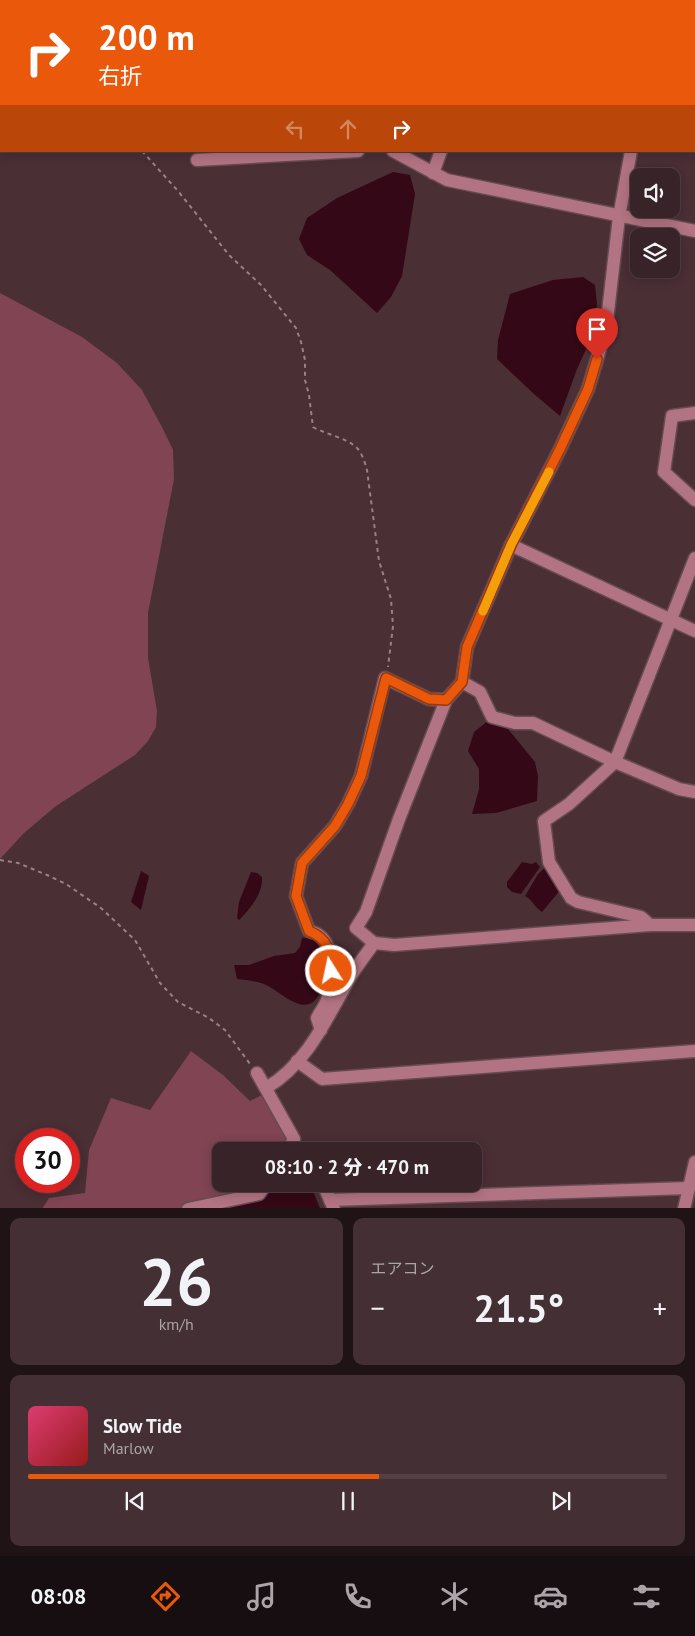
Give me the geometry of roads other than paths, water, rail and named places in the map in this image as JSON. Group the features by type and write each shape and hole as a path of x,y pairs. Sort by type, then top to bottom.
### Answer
{"street":[{"path":"197,160 340,152"},
{"path":"395,152 447,180 695,231"},
{"path":"433,173 442,152"},
{"path":"631,152 619,215 606,329 588,389 511,545 467,647 462,682 446,700 399,819 366,912 356,928 374,943 394,945 650,925 695,925"},
{"path":"695,413 672,416 664,472 695,500"},
{"path":"511,545 695,631"},
{"path":"650,925 641,917 578,902 571,898 549,862 544,821 569,804 615,762 695,558"},
{"path":"321,1030 317,1018 327,1000 331,971 330,956 327,945 319,935 309,931 296,896 302,863 335,826 352,797 361,776 386,678 429,699 446,700"},
{"path":"462,682 480,692 492,718 515,723 533,723 679,790 695,792"},
{"path":"266,1088 287,1073 311,1045 348,980 374,943"},
{"path":"297,1061 322,1079 695,1051"},
{"path":"257,1073 296,1142"},
{"path":"684,1208 695,1162"},
{"path":"326,1192 332,1204 689,1188"},
{"path":"188,1208 259,1194 260,1192"}]}
